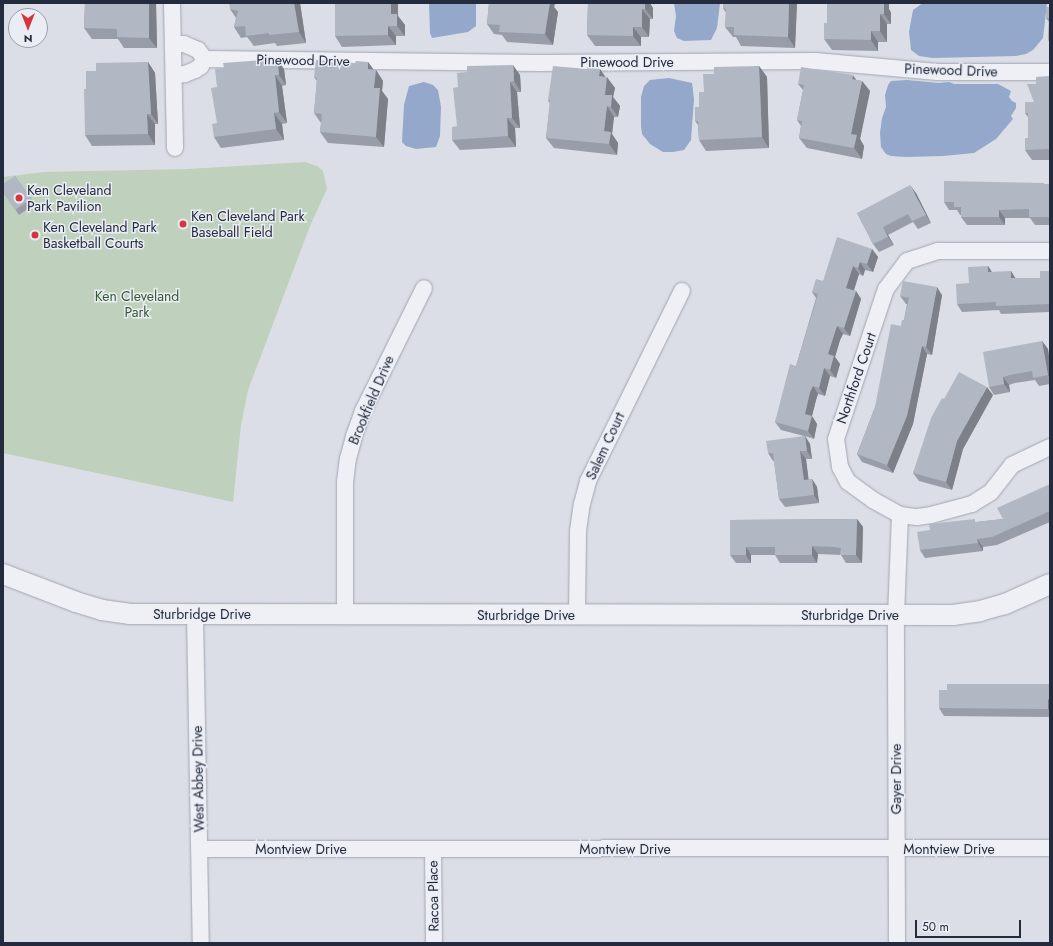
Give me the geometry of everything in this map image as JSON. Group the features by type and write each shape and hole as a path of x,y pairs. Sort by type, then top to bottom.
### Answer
{"street":[{"path":"172,3 175,75 175,148"},
{"path":"174,44 184,44 198,50 204,59 201,66 195,70 185,74 175,75"},
{"name":"Pinewood Drive","path":"204,59 538,63 815,61 938,72 1050,72"},
{"name":"Northford Court","path":"900,515 873,500 848,482 840,467 836,439 886,289 908,261 938,251 1050,251"},
{"name":"Brookfield Drive","path":"346,614 345,482 348,459 354,436 364,411 424,288"},
{"name":"Salem Court","path":"577,615 578,531 582,504 588,481 682,291"},
{"path":"896,615 900,515 917,517 931,515 972,504 991,492 1012,465 1050,447"},
{"name":"Sturbridge Drive","path":"3,574 76,602 102,610 129,614 953,615 980,611 1006,604 1050,584"},
{"name":"West Abbey Drive","path":"195,614 201,943"},
{"name":"Gayer Drive","path":"896,615 897,943"},
{"name":"Montview Drive","path":"200,850 1050,848"},
{"name":"Racoa Place","path":"432,849 434,943"}],"green space":[{"name":"Ken Cleveland Park","path":"305,162 317,166 323,171 327,189 310,226 248,390 241,425 233,502 3,453 3,177 44,172 187,169"}],"water":[{"path":"429,3 476,3 476,26 468,32 432,38 430,33"},
{"path":"674,3 720,3 717,28 711,40 684,41 677,38 674,31 676,16"},
{"path":"923,3 1047,3 1043,38 1033,50 1026,54 1016,56 933,58 919,56 911,50 909,32 913,10"},
{"path":"669,78 692,83 694,99 691,140 684,150 663,152 650,144 642,134 641,97 644,86 650,80"},
{"path":"907,80 939,83 949,82 954,84 998,84 1011,91 1009,97 1016,103 1016,108 1011,116 1013,119 996,139 974,153 943,156 891,156 886,154 881,147 880,133 882,118 886,107 885,95 891,81"},
{"path":"424,82 433,85 438,90 441,107 440,136 436,147 416,149 406,146 402,142 404,105 409,86"}],"building":[{"path":"85,3 149,3 149,38 117,37 117,29 84,28"},
{"path":"229,3 294,3 299,32 269,35 269,33 246,36 245,26 234,27 238,11 230,9"},
{"path":"335,3 391,3 391,14 397,14 397,26 388,26 388,35 335,36"},
{"path":"489,3 550,3 545,34 499,32 500,25 487,24"},
{"path":"588,3 645,3 645,9 642,9 642,27 633,27 633,36 587,35"},
{"path":"723,3 789,3 788,37 734,35 734,27 725,27 726,9 723,8"},
{"path":"827,3 884,3 884,14 880,14 880,31 871,31 871,40 824,39 824,23 827,23"},
{"path":"1046,7 1050,7 1050,40 1048,40 1049,18 1046,18"},
{"path":"277,59 279,75 275,75 279,112 274,113 276,129 214,137 212,124 217,123 211,88 217,87 215,69 224,68 223,63"},
{"path":"316,60 355,63 356,61 368,62 368,69 376,70 374,88 380,88 376,137 320,132 322,114 314,113 317,78 314,77"},
{"path":"148,62 151,114 147,114 148,134 85,135 84,89 86,89 86,71 96,71 96,63"},
{"path":"513,65 514,81 510,82 512,118 507,118 508,136 452,140 452,127 457,126 453,88 458,87 457,73 467,72 467,66"},
{"path":"553,66 600,69 599,76 607,77 605,95 612,95 611,107 607,106 604,131 611,132 609,144 546,138 550,100 548,100"},
{"path":"759,66 762,137 699,140 698,121 695,121 695,107 699,107 699,92 704,92 703,74 714,74 714,67"},
{"path":"801,67 853,75 852,79 862,81 851,134 857,135 854,148 799,138 802,121 797,120 804,85 798,84"},
{"path":"1050,76 1050,149 1025,150 1025,138 1028,138 1028,113 1025,113 1025,102 1034,102 1027,84 1036,84 1036,77"},
{"name":"Ken Cleveland Park Pavilion","path":"15,176 31,199 15,210 3,192 3,184"},
{"path":"944,181 1050,184 1050,217 1029,217 1029,209 999,210 999,217 961,217 961,207 954,207 954,202 944,202"},
{"path":"910,185 926,215 912,221 908,214 883,227 888,237 873,244 857,213"},
{"path":"837,237 872,249 867,264 860,262 858,268 853,266 846,288 856,291 844,328 837,326 835,332 828,354 834,356 830,370 824,368 819,388 813,386 810,392 805,414 812,416 808,431 775,422 790,364 796,366 818,294 812,292 816,279 823,281"},
{"path":"988,266 988,272 1011,271 1011,278 1040,278 1040,271 1050,271 1050,304 996,306 996,302 957,304 956,284 969,283 968,267"},
{"path":"903,281 937,287 926,347 922,346 907,416 887,465 857,454 875,407 891,324 901,326 902,320 904,320 909,298 900,296"},
{"path":"1042,341 1048,375 1033,378 1032,371 1010,375 1003,377 1004,384 989,387 983,352"},
{"path":"959,372 987,387 957,441 946,482 913,473 931,418 942,398 944,399"},
{"path":"805,436 807,451 800,451 803,474 804,480 812,479 814,495 779,499 773,453 768,453 766,441"},
{"path":"1050,484 1050,511 992,537 977,539 978,543 920,550 917,532 930,530 929,524 975,519 975,522 1003,519 997,508"},
{"path":"857,519 856,555 840,555 841,548 812,546 812,555 775,555 775,547 746,547 746,555 730,555 730,520"},
{"path":"947,684 1050,684 1050,699 1048,699 1048,709 939,708 939,690 947,690"}],"place":[{"name":"Ken Cleveland Park Pavilion","path":"19,198"},
{"name":"Ken Cleveland Park Baseball Field","path":"183,224"},
{"name":"Ken Cleveland Park Basketball Courts","path":"35,235"}]}
